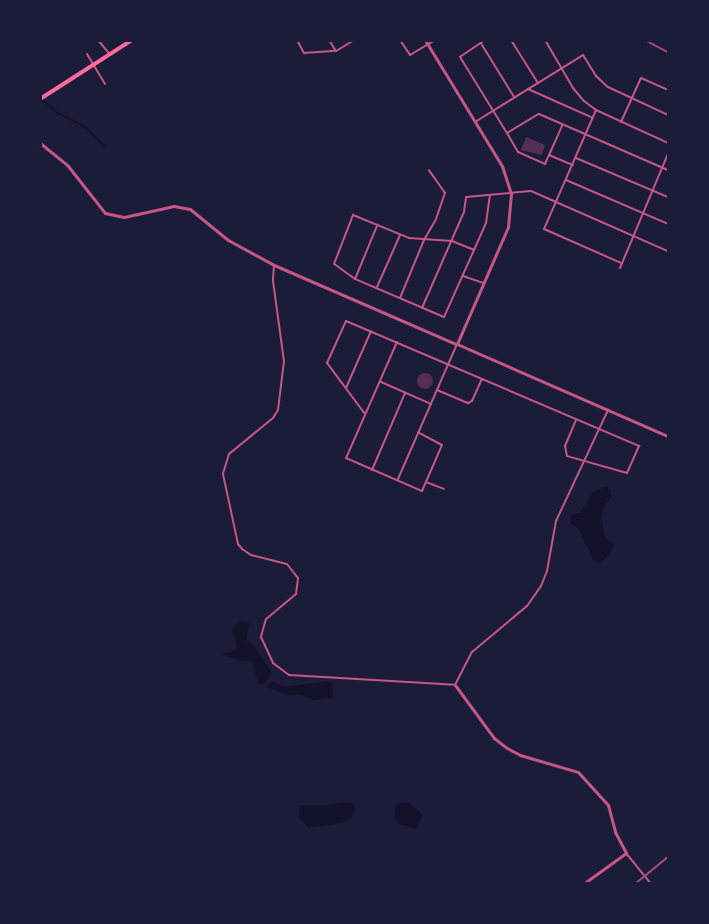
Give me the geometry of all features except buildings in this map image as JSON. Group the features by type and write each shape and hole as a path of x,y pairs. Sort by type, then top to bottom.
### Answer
{"highway":[{"path":"40,99 132,40"}],"street":[{"path":"98,40 111,55"},
{"path":"297,40 304,53 336,51 354,40"},
{"path":"329,40 336,51"},
{"path":"400,40 410,55 435,40"},
{"path":"398,481 508,226 511,193 502,166 425,40"},
{"path":"485,40 460,57 518,152 545,164 562,125"},
{"path":"511,40 538,83"},
{"path":"545,40 573,88 596,110 669,143"},
{"path":"480,42 514,97"},
{"path":"87,54 105,84"},
{"path":"475,122 584,55 602,83 669,115"},
{"path":"621,122 641,78 669,90"},
{"path":"528,89 593,118"},
{"path":"596,110 544,229 621,263"},
{"path":"507,133 539,114 669,170"},
{"path":"40,143 68,166 105,213 124,217 181,206 190,209 228,240 274,265 668,435"},
{"path":"620,268 669,154"},
{"path":"549,155 573,165"},
{"path":"576,158 669,197"},
{"path":"400,298 446,192 429,170"},
{"path":"566,180 669,224"},
{"path":"422,308 464,212 466,197 531,191 669,251"},
{"path":"474,250 452,241 424,240 400,235 353,215 334,264 355,279 444,317 474,250 488,217 490,196"},
{"path":"355,279 377,225"},
{"path":"377,288 400,235"},
{"path":"274,265 273,281 284,361 278,410 273,418 229,454 222,474 238,544 251,555 287,564 298,578 296,594 262,626 261,637 265,649 277,669 299,677 364,677 455,685 494,738 507,748 520,755 578,772 608,805 615,832 626,853 651,884"},
{"path":"462,276 483,283"},
{"path":"365,414 327,363 344,322 349,321 639,446 627,474 567,456 565,446 576,420"},
{"path":"346,388 372,331"},
{"path":"397,342 346,458 419,491 426,482 442,445 418,432"},
{"path":"437,390 468,404 472,401 482,379"},
{"path":"380,381 431,404"},
{"path":"372,470 405,393"},
{"path":"455,685 464,663 472,652 527,606 541,586 547,571 556,521 608,410"},
{"path":"426,482 444,489"},
{"path":"583,884 626,853"}],"shaded area":[{"path":"606,487 611,491 611,498 606,503 601,517 605,538 614,545 612,551 600,564 593,559 578,528 571,524 570,518 573,513 580,513 593,492"},
{"path":"240,620 249,622 246,640 254,646 272,673 264,684 258,684 252,661 241,661 222,654 236,650 237,645 232,629"},
{"path":"272,681 284,687 328,681 332,683 333,698 313,700 300,695 287,695 267,687"},
{"path":"349,802 354,804 355,808 352,817 343,823 309,828 299,818 300,805"},
{"path":"403,802 409,803 423,815 416,829 400,824 395,818 395,805"}],"waterway":[{"path":"43,100 58,113 87,128 106,147"}],"railway":[{"path":"645,40 668,52"},
{"path":"635,884 668,857"}]}
